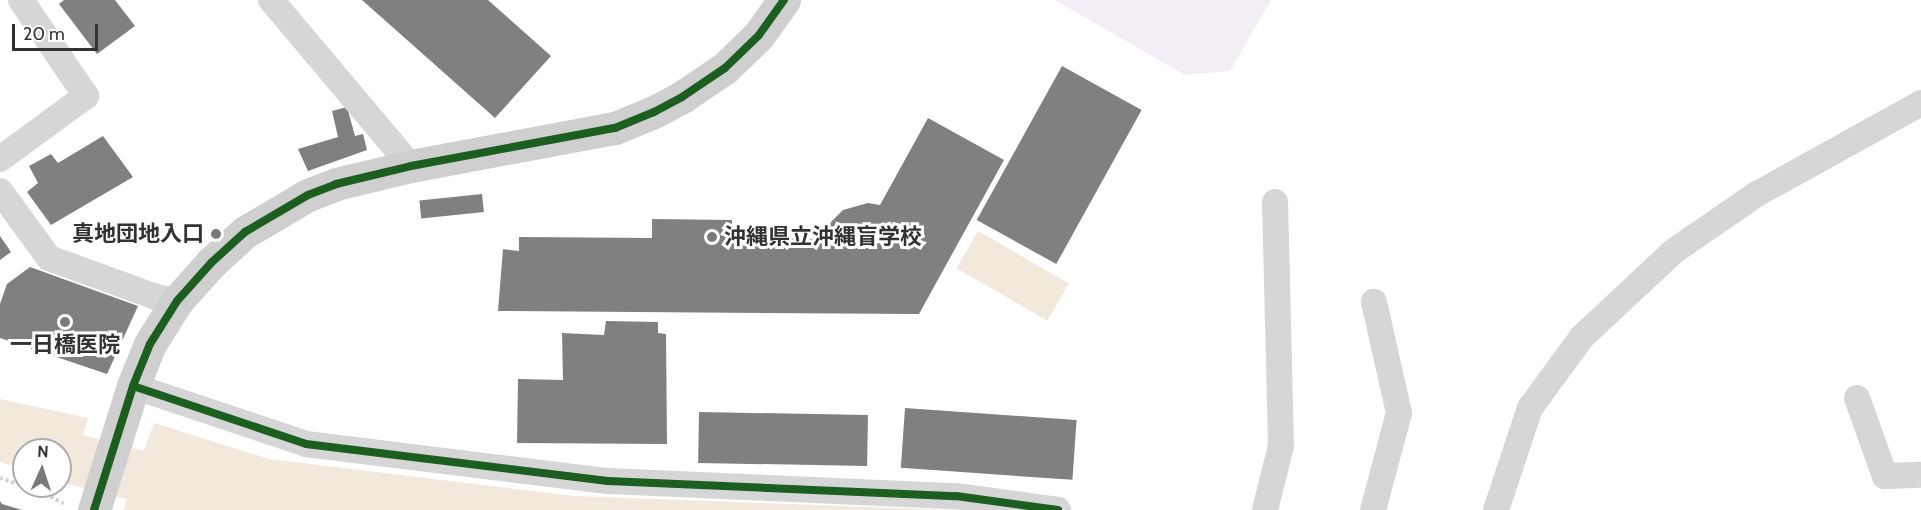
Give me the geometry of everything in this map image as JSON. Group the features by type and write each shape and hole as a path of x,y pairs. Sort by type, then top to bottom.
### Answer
{"street":[{"path":"0,159 86,96 21,0"},
{"path":"271,0 411,166"},
{"path":"87,508 150,344 177,301 212,262 245,232 308,195 336,184 411,166 615,128 654,112 725,68 759,35 784,0"},
{"path":"1496,510 1530,408 1582,337 1674,251 1756,194 1921,103"},
{"path":"0,191 49,258 156,297 177,301"},
{"path":"1265,510 1281,446 1275,202"},
{"path":"1373,510 1399,413 1374,302"},
{"path":"130,398 306,444 608,481 956,496 1058,510"},
{"path":"1857,398 1885,476 1921,475"}],"path":[{"path":"59,498 87,508"}],"shaded area":[{"path":"1055,0 1271,0 1230,71 1185,75"},
{"path":"978,231 1069,283 1047,321 956,268"},
{"path":"0,399 88,418 72,470 72,438 12,438 12,466 0,462"},
{"path":"154,423 269,459 574,496 952,510 123,510"}],"building":[{"path":"64,0 115,0 135,26 97,54 59,4"},
{"path":"362,0 488,0 551,56 495,118"},
{"path":"1062,66 1142,110 1056,264 977,220"},
{"path":"347,107 355,136 363,134 367,150 308,171 298,149 338,137 332,111"},
{"path":"928,118 1004,160 919,314 498,311 503,249 519,251 519,237 652,238 652,219 732,220 732,237 821,239 825,228 843,210 868,203 880,205"},
{"path":"103,136 133,177 51,225 27,192 38,183 29,166 51,154 58,163"},
{"path":"482,194 484,212 421,218 419,201"},
{"path":"0,236 11,252 0,260"},
{"name":"一日橋医院","path":"30,267 138,306 107,374 0,338 0,304 7,284"},
{"path":"606,321 658,322 658,333 666,334 667,444 517,443 518,379 563,380 562,333 604,335"},
{"path":"905,408 1077,420 1072,480 901,468"},
{"path":"699,412 868,415 867,466 698,463"},
{"path":"0,501 2,504 22,510 0,510"}],"waterway":[{"path":"72,458 203,492"}],"cycle path":[{"path":"94,510 133,386 150,344 177,301 212,262 245,232 308,195 336,184 411,166 615,128 654,112 682,97 725,68 759,35 784,0"},
{"path":"133,386 306,444 608,481 956,496 1058,510"}],"place":[{"name":"真地団地入口","path":"216,234"},
{"name":"沖縄県立沖縄盲学校","path":"712,237"},
{"name":"一日橋医院","path":"65,322"}]}
